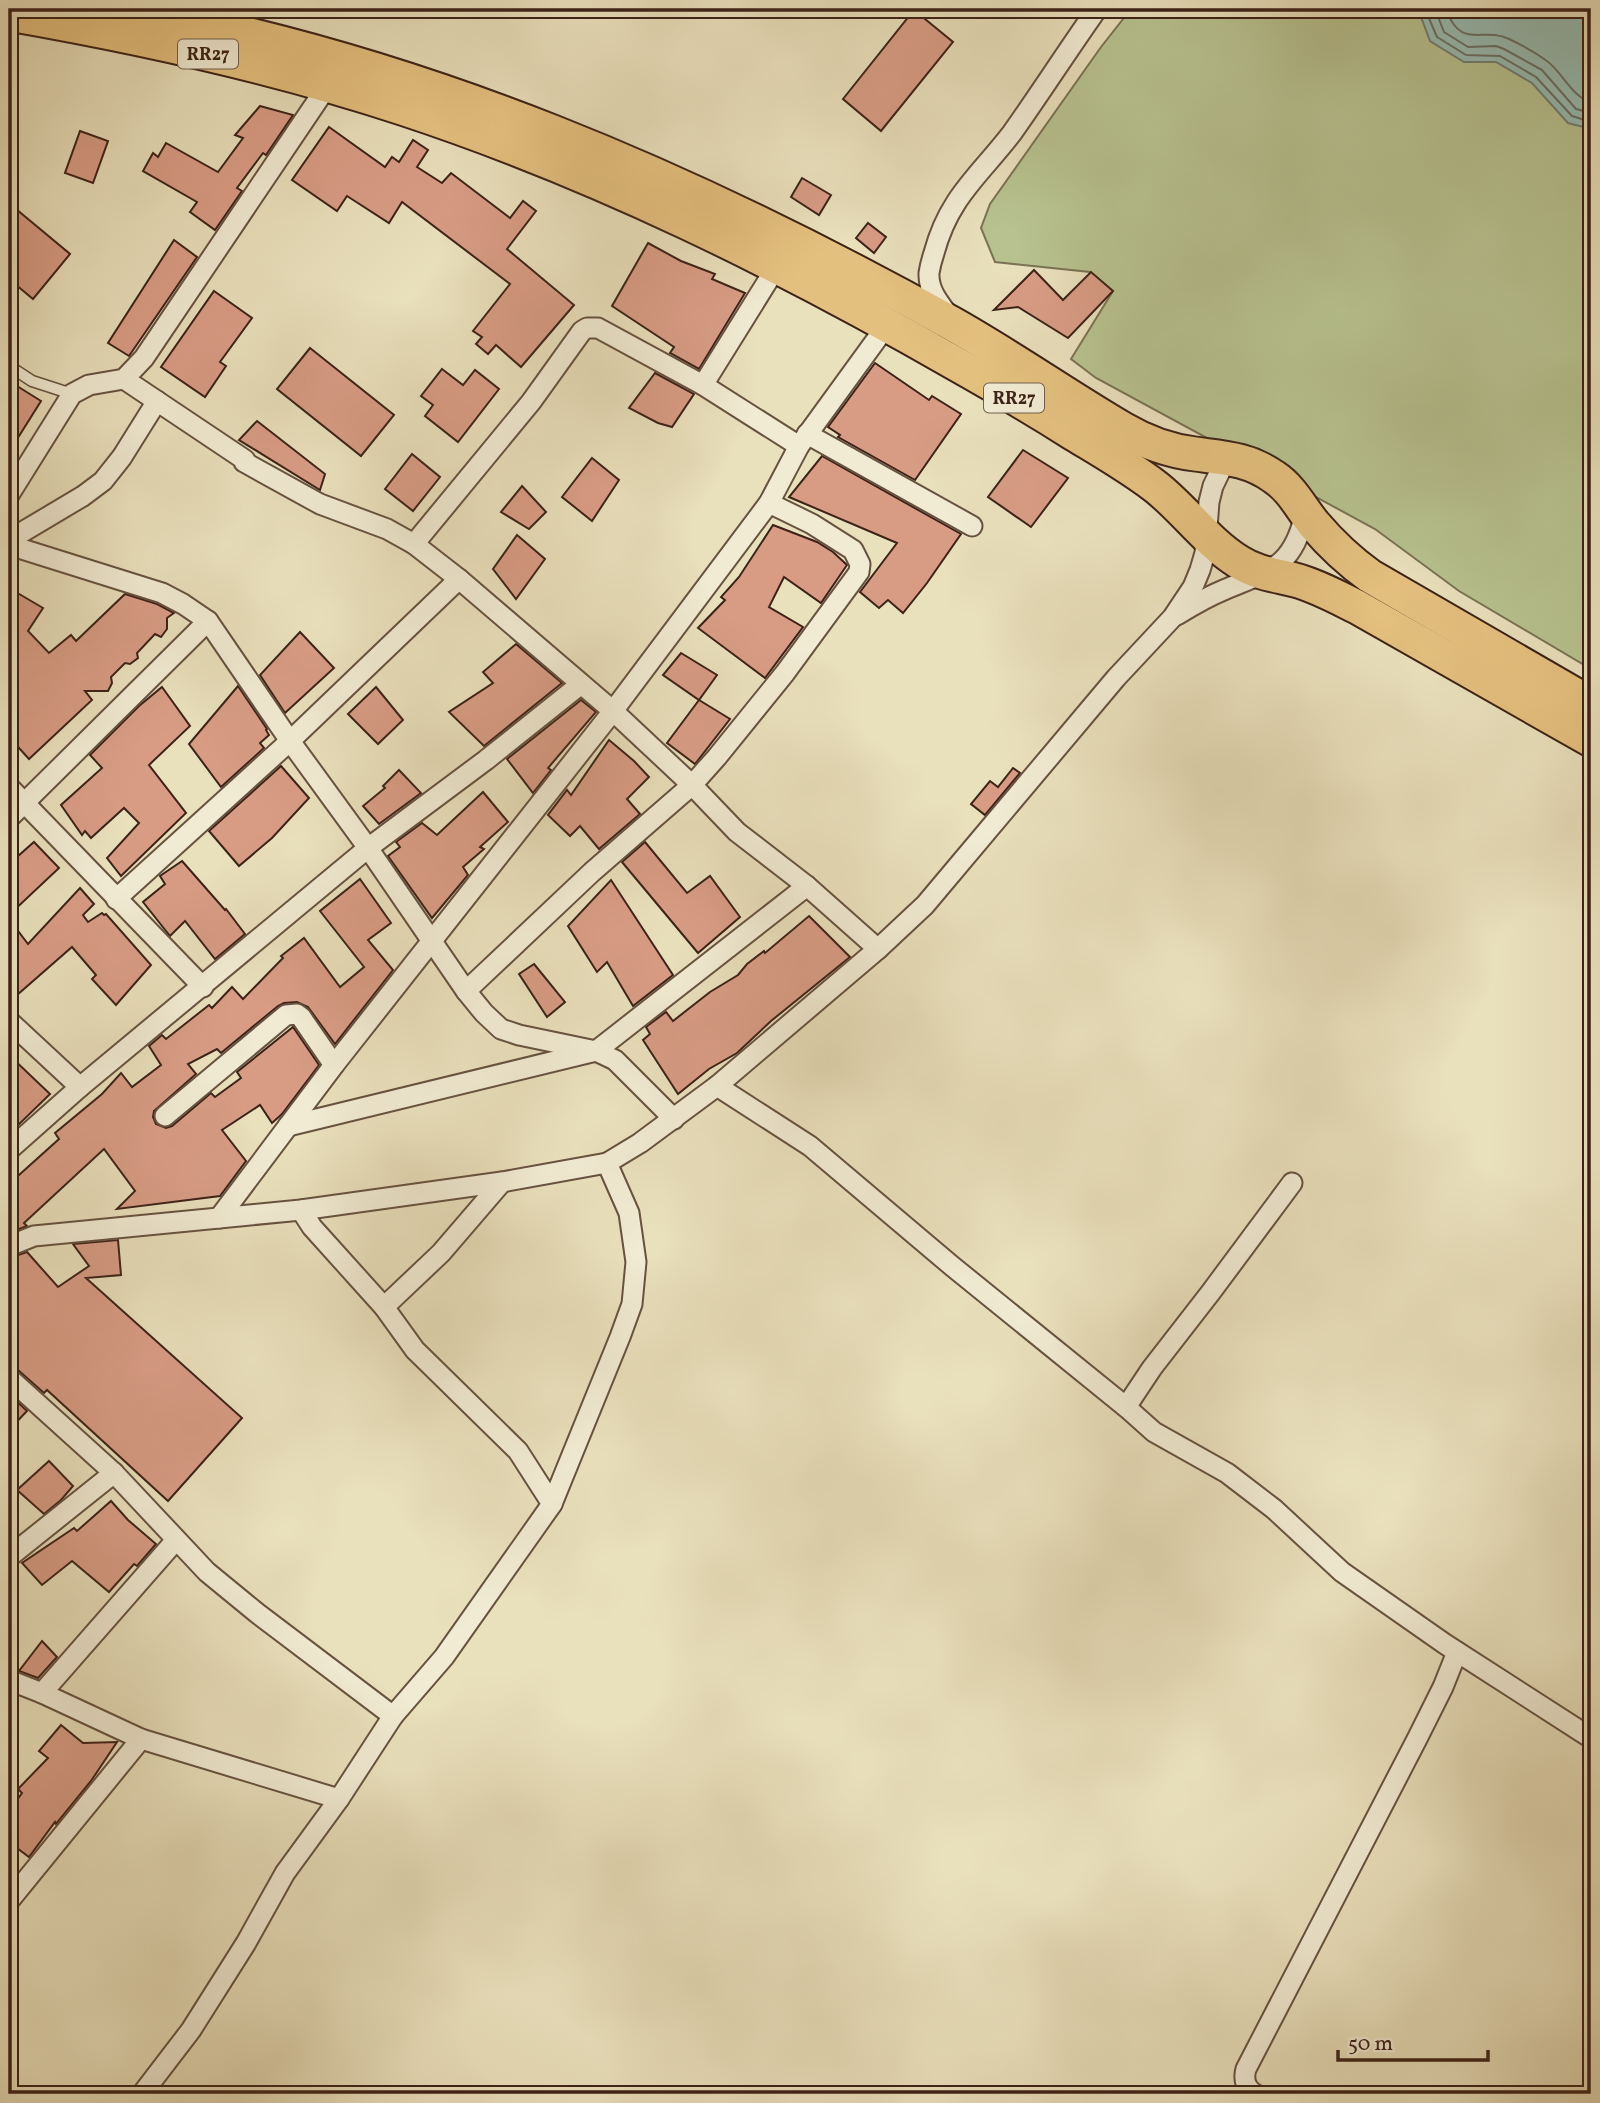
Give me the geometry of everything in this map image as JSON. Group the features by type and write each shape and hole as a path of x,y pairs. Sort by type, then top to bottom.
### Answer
{"highway":[{"name":"RR27","path":"128,9 215,27 419,82 603,152 760,223 956,325 1146,441 1194,454 1240,459 1260,467 1279,480 1294,495 1325,537 1346,558 1370,576 1591,704"},
{"name":"RR27","path":"9,14 161,43 327,85 404,108 556,165 692,224 777,265 887,325 1022,402 1131,469 1180,508 1224,552 1243,565 1328,592 1591,740"}],"street":[{"path":"956,325 936,298 929,281 929,272 945,221 961,193 1012,133 1097,9"},
{"path":"9,495 72,394 89,385 124,379 144,358 327,85"},
{"path":"703,385 777,265"},
{"path":"219,1219 334,1065 613,711 769,503 803,440 887,325"},
{"path":"414,544 587,328 598,328 803,440 972,526"},
{"path":"124,379 245,460 244,462 320,504 387,529 414,544 459,579 613,711 692,785 737,832 807,886 878,949"},
{"path":"9,543 103,481 122,457 157,401"},
{"path":"9,1246 34,1236 301,1210 502,1182 607,1163 718,1086 878,949 925,905 1116,678 1173,617 1193,587 1205,553 1209,502 1213,486 1227,457"},
{"path":"466,991 592,873 692,785 785,673 859,572 860,565 853,550 812,524 769,503"},
{"path":"1173,617 1217,593 1265,574 1277,565 1296,542 1306,514"},
{"path":"9,543 162,593 208,621 484,1013 501,1029 596,1051 615,1060 674,1119"},
{"path":"116,899 290,741 459,579"},
{"path":"9,818 208,621"},
{"path":"9,1150 80,1087 368,848 486,760 581,684"},
{"path":"9,787 203,987"},
{"path":"288,1126 596,1051 807,886"},
{"path":"165,1116 286,1016 297,1014 301,1017 334,1065"},
{"path":"9,1021 80,1087"},
{"path":"718,1086 810,1146 1154,1432 1227,1473 1274,1509 1342,1572 1457,1652 1591,1738"},
{"path":"142,2094 191,2029 246,1943 285,1873 340,1799 393,1716 444,1657 552,1504 632,1304 636,1262 629,1213 607,1163"},
{"path":"384,1307 441,1253 502,1182"},
{"path":"1126,1407 1152,1368 1292,1183"},
{"path":"301,1210 312,1227 384,1307 415,1350 518,1451 552,1504"},
{"path":"9,1378 114,1473 207,1572 393,1716"},
{"path":"9,1557 114,1473"},
{"path":"42,1693 176,1540"},
{"path":"1255,2094 1246,2086 1245,2069 1417,1739 1457,1652"},
{"path":"9,1680 141,1739 340,1799"},
{"path":"9,1901 141,1739"}],"lane":[{"path":"9,366 32,381 72,394"}],"green space":[{"path":"1131,9 1591,9 1591,669 1459,591 1375,529 1096,378 1071,359 1113,291 1090,272 995,262 981,228 990,204"}],"water":[{"path":"1418,9 1591,9 1591,129 1568,123 1532,83 1496,62 1464,62 1430,41"}],"building":[{"path":"914,10 953,42 881,131 843,99"},
{"path":"260,106 293,115 266,155 263,153 237,188 242,191 215,230 190,212 197,202 143,171 153,153 158,157 166,143 218,172 243,138 235,135"},
{"path":"329,127 385,167 392,157 399,162 413,140 428,150 417,167 442,183 451,173 510,218 523,201 536,211 507,249 574,305 521,367 496,345 488,354 476,344 482,337 473,331 510,284 402,202 389,223 347,196 337,211 292,180"},
{"path":"80,131 108,141 93,183 65,173"},
{"path":"802,178 831,195 819,215 791,197"},
{"path":"16,209 70,254 33,299 9,279 9,217"},
{"path":"868,223 886,237 874,253 856,238"},
{"path":"174,240 197,257 129,356 108,343"},
{"path":"648,243 681,261 715,274 712,279 745,293 699,369 670,353 674,347 612,306"},
{"path":"1034,270 1063,300 1091,272 1113,291 1068,338 1018,307 994,310"},
{"path":"214,291 252,318 220,362 226,366 205,397 161,367"},
{"path":"310,348 394,415 361,456 277,389"},
{"path":"875,363 929,400 932,396 961,414 915,480 838,437 840,435 828,427"},
{"path":"442,369 463,385 475,370 499,389 458,442 425,416 433,405 421,396"},
{"path":"655,373 694,394 672,427 629,408"},
{"path":"9,381 41,401 9,452"},
{"path":"257,421 325,474 320,490 239,440"},
{"path":"1023,450 1068,478 1031,527 988,497"},
{"path":"412,454 440,477 413,511 385,489"},
{"path":"822,456 961,534 903,613 888,600 879,608 860,592 897,543 789,497"},
{"path":"592,458 619,480 592,521 562,497"},
{"path":"522,486 546,512 529,529 501,512"},
{"path":"773,525 817,542 847,565 821,603 784,577 769,607 803,627 765,678 698,628 725,600 721,597 739,577"},
{"path":"517,535 545,559 516,599 493,569"},
{"path":"9,588 43,608 28,631 49,653 71,635 76,641 125,594 157,604 174,613 167,618 167,629 161,637 155,634 137,653 138,658 130,664 125,663 111,677 112,683 108,691 85,691 92,700 29,759 9,737"},
{"path":"300,632 334,668 285,713 260,675"},
{"path":"516,644 562,683 484,746 449,712 493,683 483,672"},
{"path":"681,653 717,675 699,700 663,675"},
{"path":"238,686 269,735 260,743 264,748 221,787 189,744"},
{"path":"162,687 190,726 149,765 186,813 121,876 107,858 139,823 124,808 91,838 85,831 82,835 61,805 102,768 90,755"},
{"path":"376,687 403,720 378,744 348,714"},
{"path":"581,700 596,712 548,768 551,770 533,793 507,759"},
{"path":"699,700 730,719 695,764 667,743"},
{"path":"609,740 649,777 627,799 640,814 599,849 580,826 570,836 548,815 567,790 571,795"},
{"path":"281,766 309,798 272,838 239,866 209,831"},
{"path":"1013,768 1020,773 985,815 971,804 990,781 998,787"},
{"path":"399,770 421,793 379,824 363,806 385,788 383,786"},
{"path":"483,792 508,822 480,847 484,849 463,867 468,875 432,918 388,856 400,847 396,842 422,823 437,835"},
{"path":"34,842 59,868 9,915 9,864"},
{"path":"645,842 687,893 710,876 740,917 698,953 622,862"},
{"path":"182,861 245,934 215,959 185,921 170,936 143,902 165,884 160,876"},
{"path":"360,879 391,923 368,940 393,970 335,1044 308,1007 297,1002 284,1003 221,1053 217,1049 188,1064 196,1074 154,1111 156,1124 166,1128 172,1126 211,1093 215,1097 241,1078 237,1072 293,1027 319,1065 282,1114 272,1123 260,1105 222,1130 246,1161 220,1196 117,1209 135,1191 104,1149 24,1223 27,1226 9,1233 9,1184 59,1139 55,1133 102,1094 121,1073 132,1087 161,1065 149,1046 162,1035 166,1039 209,1005 212,1008 232,987 243,999 283,958 281,956 304,938 340,987 364,967 320,911"},
{"path":"611,880 673,975 633,1006 607,962 597,972 568,926"},
{"path":"80,888 94,904 83,915 88,922 102,913 106,914 151,965 116,1005 92,979 96,975 72,947 9,1002 9,919 28,944"},
{"path":"809,916 850,957 771,1021 737,1053 709,1069 678,1094 643,1040 650,1034 646,1027 666,1012 673,1021 710,992 738,975 747,964 764,951 765,953"},
{"path":"534,964 565,1002 547,1017 519,974"},
{"path":"9,1055 50,1094 9,1134"},
{"path":"118,1240 121,1275 86,1278 242,1418 168,1501 47,1390 44,1393 17,1369 9,1366 9,1258 27,1252 58,1287 89,1266 73,1244"},
{"path":"9,1394 27,1411 9,1430"},
{"path":"49,1461 73,1486 44,1514 17,1490"},
{"path":"111,1501 156,1544 109,1592 72,1561 42,1585 22,1563 74,1528 77,1531"},
{"path":"42,1641 57,1657 38,1678 19,1671"},
{"path":"61,1725 83,1743 117,1742 91,1781 29,1857 9,1842 9,1811 22,1793 18,1789 48,1758 39,1751"}]}
